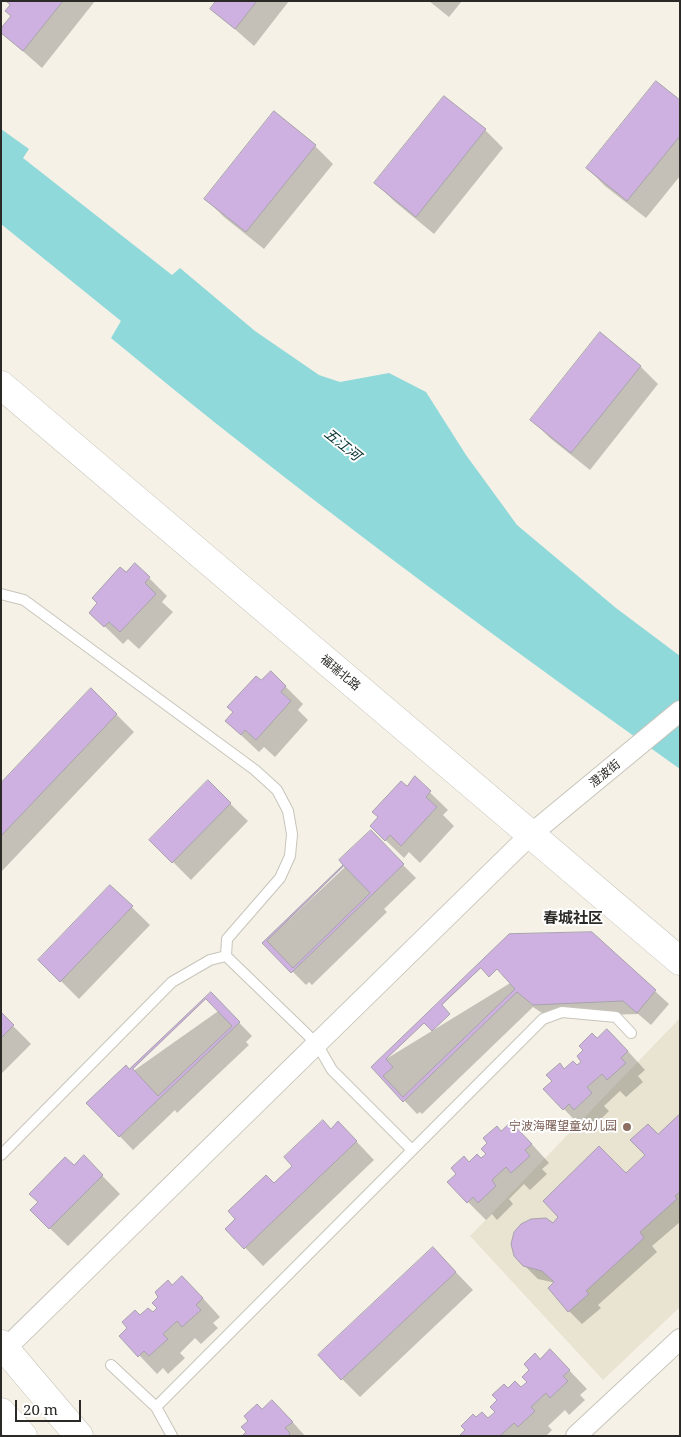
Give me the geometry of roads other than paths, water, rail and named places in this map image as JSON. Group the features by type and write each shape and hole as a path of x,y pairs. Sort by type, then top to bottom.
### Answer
{"street":[{"name":"福瑞北路","path":"1,384 680,961"},
{"name":"澄波街","path":"3,1349 530,835 680,711"},
{"path":"576,1436 680,1339"},
{"path":"3,1349 79,1436"},
{"path":"1,1412 23,1436"}],"lane":[{"path":"1,594 24,600 256,770 277,790 288,811 292,834 290,856 280,878 227,940 226,956 317,1044 332,1070 412,1150"},
{"path":"1,1155 172,982 210,960 226,956"},
{"path":"156,1408 543,1019 562,1012 616,1017 631,1033"},
{"path":"112,1365 156,1408 172,1436"}],"water":[{"name":"五江河","path":"1,129 29,149 23,158 172,275 180,268 255,331 319,375 340,382 389,373 426,392 466,455 517,525 616,608 680,656 680,769 391,559 250,450 111,338 121,321 1,224"}],"place":[{"name":"宁波海曙望童幼儿园","path":"627,1127"}],"district":[{"name":"春城社区","path":"573,919"}]}
